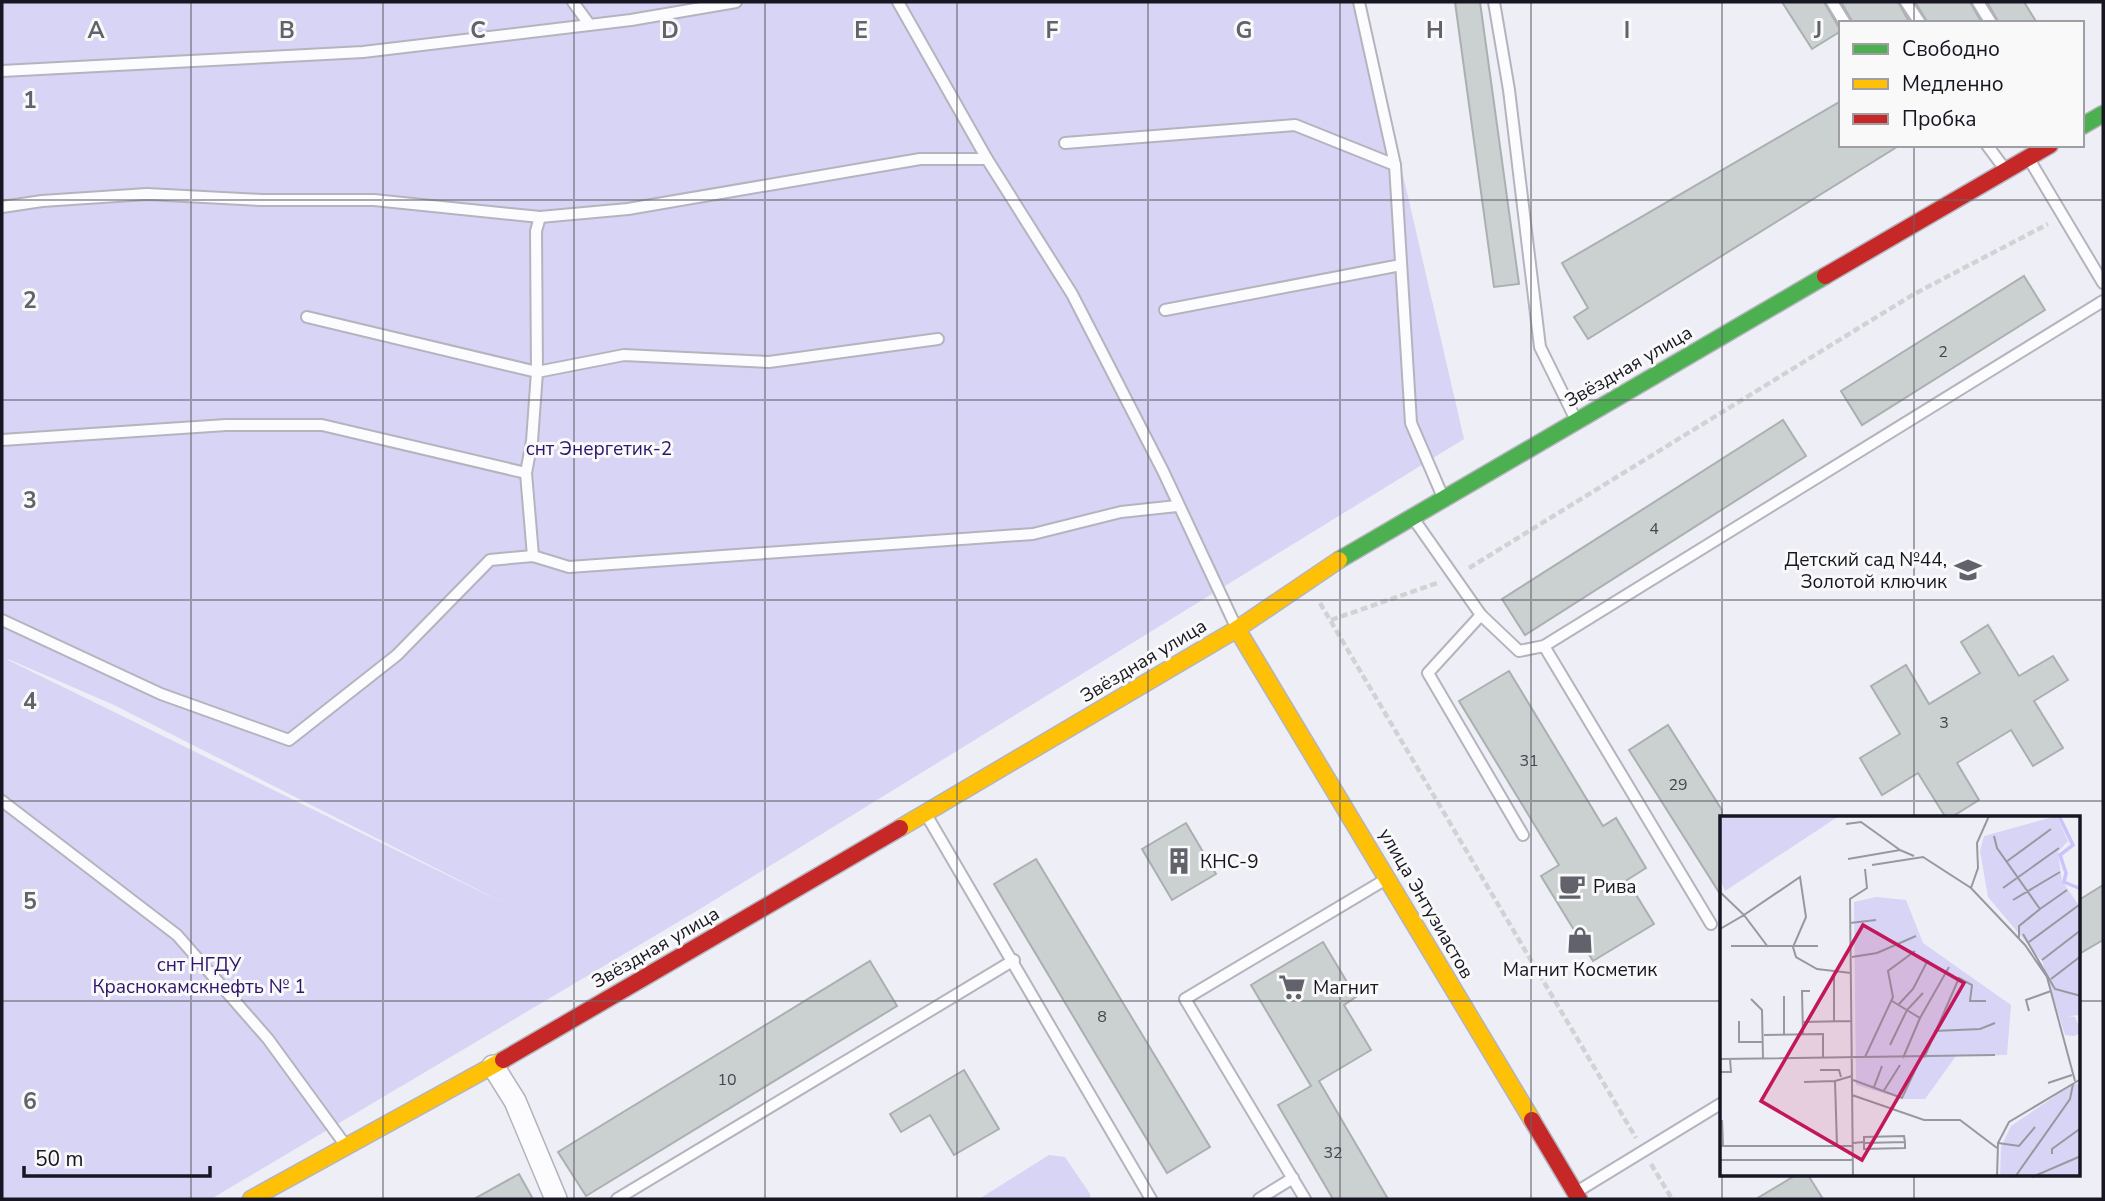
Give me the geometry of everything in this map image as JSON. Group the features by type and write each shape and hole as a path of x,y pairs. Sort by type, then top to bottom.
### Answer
{"street":[{"path":"2084,125 2103,114"},
{"name":"Звёздная улица","path":"251,1199 493,1066 926,813 1237,629 1306,580 1411,516 2047,147"},
{"name":"улица Энтузиастов","path":"1237,629 1389,877 1577,1196"},
{"path":"493,1066 515,1101 556,1199"}],"lane":[{"path":"573,2 589,24"},
{"path":"2,71 363,52 589,24 736,2"},
{"path":"898,2 987,159 1072,293 1163,471 1177,506 1237,629"},
{"path":"1359,2 1395,165 1411,423 1443,497"},
{"path":"1494,2 1509,90 1540,347 1577,421"},
{"path":"1832,2 1844,21"},
{"path":"1906,2 1919,21"},
{"path":"1978,2 1990,21"},
{"path":"1065,143 1295,125 1395,165"},
{"path":"1988,147 2006,171"},
{"path":"2028,158 2103,283"},
{"path":"2,207 42,201 147,194 261,200 374,200 540,217 628,209 920,159 987,159"},
{"path":"533,556 526,473 532,441 537,372 536,231 540,217"},
{"path":"1165,310 1401,265"},
{"path":"1411,516 1481,615 1519,651 1545,646 2103,301"},
{"path":"307,317 537,372 624,355 769,362 938,339"},
{"path":"2,440 226,425 322,425 526,473"},
{"path":"2,620 161,694 289,740 397,655 490,560 533,556 569,567 1033,534 1121,512 1177,506"},
{"path":"1481,615 1428,673 1523,835"},
{"path":"1545,646 1711,924"},
{"path":"2,802 177,935 268,1039 347,1147"},
{"path":"926,813 1151,1199"},
{"path":"1305,1199 1185,999 1389,877"},
{"path":"617,1199 1014,960"},
{"path":"1577,1196 1643,1151 1720,1104"},
{"path":"1259,1199 1293,1178"}],"path":[{"path":"1331,620 1454,577 1914,294 2064,216"},
{"path":"1306,580 1672,1199"}],"green space":[{"name":"снт Энергетик-2","path":"2,2 1363,2 1464,439 695,912 211,1199 2,1199","holes":["8,659 114,705 520,911"]},
{"path":"1049,1155 1065,1157 1090,1194 1090,1199 979,1199"}],"building":[{"path":"1455,2 1480,2 1519,284 1494,287"},
{"path":"1782,2 1824,2 1839,32 1812,49"},
{"path":"1841,2 1898,2 1909,21 1852,21"},
{"path":"1915,2 1970,2 1981,21 1927,21"},
{"path":"1987,2 2024,2 2036,21 1998,21"},
{"path":"1839,102 1839,147 1897,147 1588,339 1574,317 1588,308 1562,263"},
{"path":"2024,276 2045,310 1862,425 1841,391"},
{"path":"1783,420 1806,456 1525,635 1502,599"},
{"path":"1988,625 2019,676 2053,656 2068,680 2034,701 2063,748 2033,766 2011,730 1957,763 1979,800 1953,816 1945,816 1918,773 1882,795 1860,758 1900,734 1871,686 1906,665 1929,704 1980,673 1961,642"},
{"path":"1509,671 1603,826 1616,818 1646,868 1627,880 1654,924 1593,961 1541,876 1559,865 1459,701"},
{"path":"1668,725 1722,810 1720,894 1629,750"},
{"name":"КНС-9","path":"1186,823 1216,874 1172,900 1142,849"},
{"path":"1036,859 1210,1147 1167,1173 994,884"},
{"path":"2103,885 2103,940 2080,953 2080,899"},
{"path":"1323,942 1356,997 1344,1005 1371,1050 1319,1081 1388,1199 1333,1199 1278,1105 1311,1086 1251,985"},
{"path":"870,961 897,1006 586,1196 558,1152"},
{"path":"964,1070 999,1129 954,1155 930,1115 901,1132 890,1114"},
{"path":"519,1174 533,1199 474,1199"},
{"path":"1794,1176 1809,1176 1823,1199 1756,1199"}],"traffic: fast":[{"path":"2084,125 2103,114"},
{"path":"1339,560 1825,276"}],"traffic: slow":[{"path":"900,828 1237,629 1339,560"},
{"path":"1237,629 1532,1120"},
{"path":"251,1199 503,1060"}],"traffic: jam":[{"path":"1825,276 2047,147"},
{"path":"503,1060 900,828"},
{"path":"1532,1120 1579,1199"}],"place":[{"name":"Детский сад №44, Золотой ключик","path":"1968,570"},
{"name":"КНС-9","path":"1179,861"},
{"name":"Рива","path":"1572,886"},
{"name":"Магнит Косметик","path":"1580,940"},
{"name":"Магнит","path":"1292,987"}],"park label":[{"name":"снт НГДУ Краснокамскнефть № 1","path":"199,975"}]}
